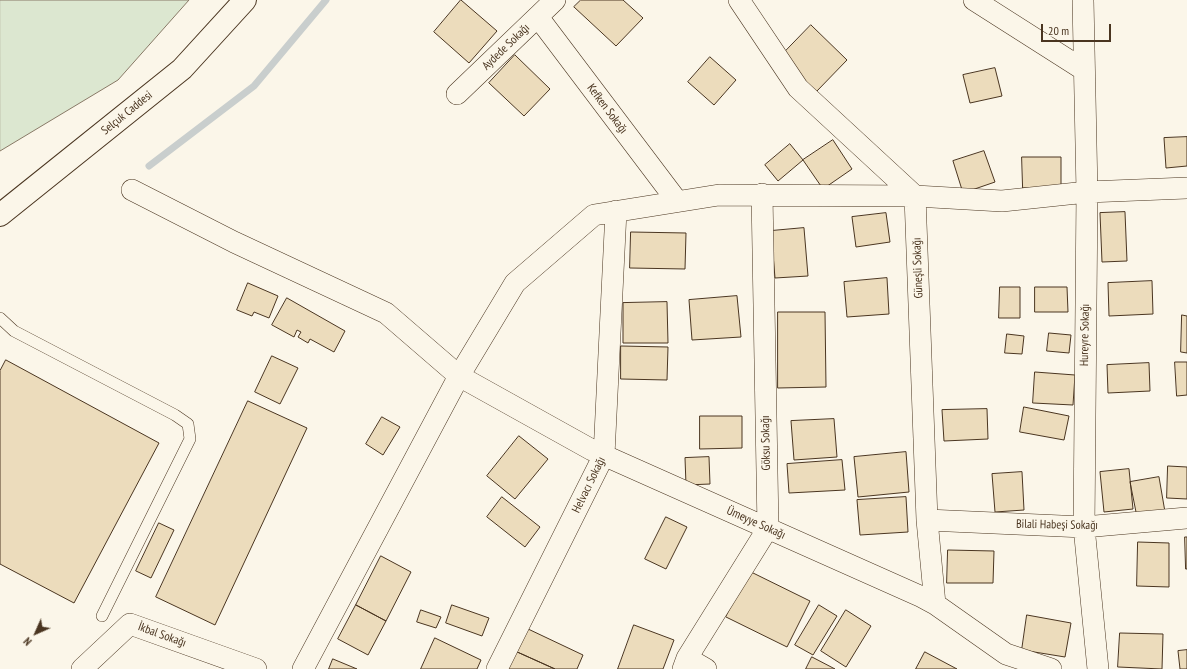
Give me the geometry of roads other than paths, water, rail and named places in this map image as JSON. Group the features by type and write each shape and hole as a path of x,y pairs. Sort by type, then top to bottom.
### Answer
{"street":[{"name":"Selçuk Caddesi","path":"0,215 182,69 244,0"},
{"name":"Aydede Sokağı","path":"457,94 555,0"},
{"path":"739,0 798,88 915,196"},
{"path":"974,0 1084,70"},
{"name":"Hureyre Sokağı","path":"1083,0 1087,192 1084,528 1098,669"},
{"name":"Kefken Sokağı","path":"538,17 677,201"},
{"path":"303,669 460,376 515,283 594,215 719,195 762,194 915,196 1002,201 1087,192 1187,188"},
{"name":"Ümeyye Sokağı","path":"132,190 234,242 386,313 460,376 604,455 935,604 1006,654 1051,669"},
{"name":"Göksu Sokağı","path":"762,194 768,528"},
{"name":"Güneşli Sokağı","path":"915,196 926,520 935,604"},
{"name":"Helvacı Sokağı","path":"498,669 604,455 616,211"},
{"name":"Bilali Habeşi Sokağı","path":"926,520 1084,528 1187,518"},
{"path":"706,669 685,663 768,528"},
{"name":"İkbal Sokağı","path":"82,669 130,624 256,669"}],"lane":[{"path":"0,318 14,331 175,415 188,424 190,439 102,616"}],"waterway":[{"path":"149,166 254,86 326,0"}]}
